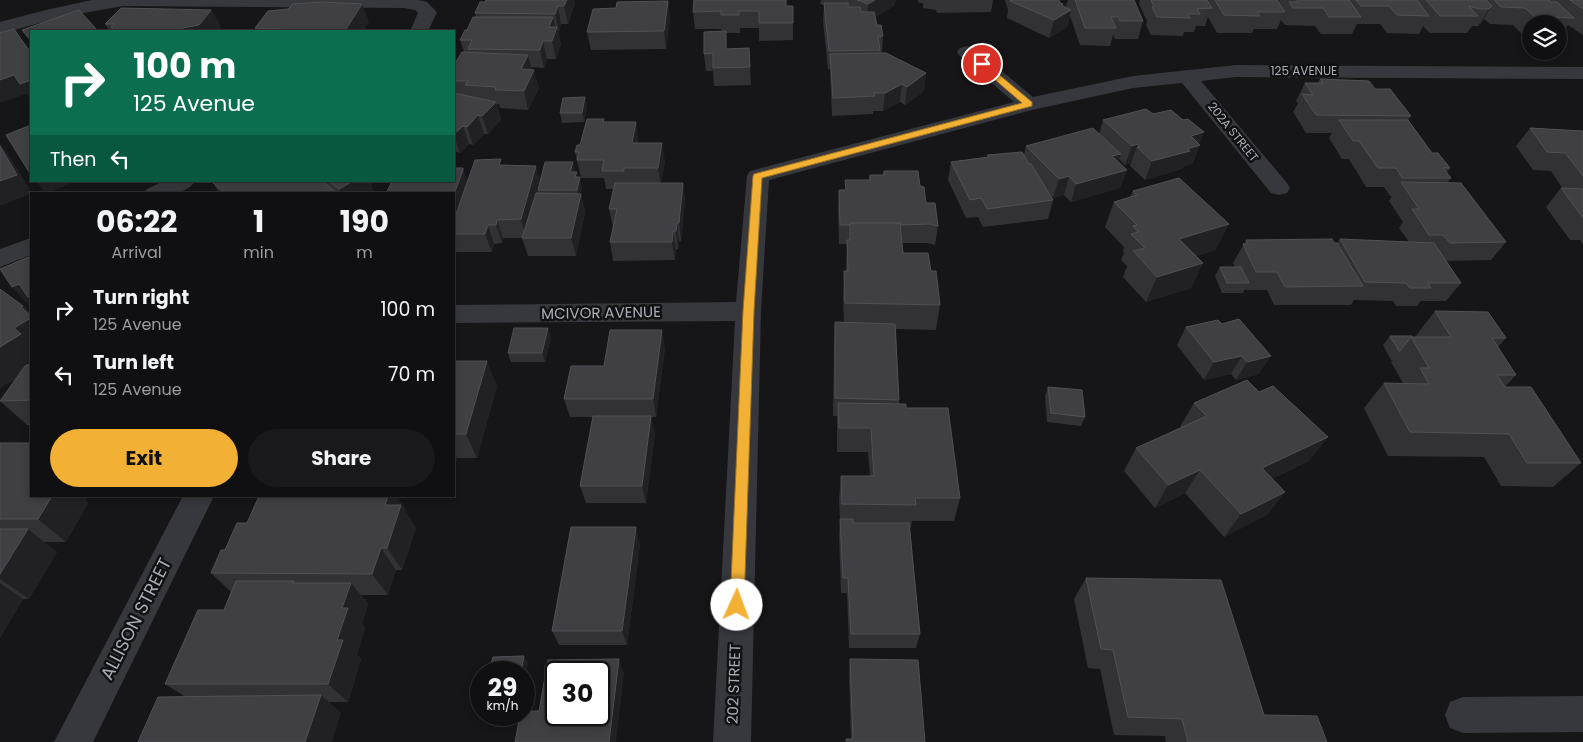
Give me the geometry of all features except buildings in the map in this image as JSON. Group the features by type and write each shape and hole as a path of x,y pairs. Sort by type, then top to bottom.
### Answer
{"street":[{"path":"0,28 46,14 123,1 404,3 421,6 428,12 419,30"},
{"path":"967,52 1029,104"},
{"name":"125 AVENUE","path":"758,176 1029,104 1133,82 1236,71 1583,72"},
{"name":"202A STREET","path":"1187,76 1279,188"},
{"name":"202 STREET","path":"732,742 748,311 758,176"},
{"path":"159,192 182,182"},
{"path":"0,259 30,246"},
{"name":"MCIVOR AVENUE","path":"455,314 748,311"},
{"name":"ALLISON STREET","path":"73,742 198,497"},
{"path":"1463,715 1583,714"}],"route":[{"path":"737,605 748,311 758,176 1029,104 982,64"}]}
